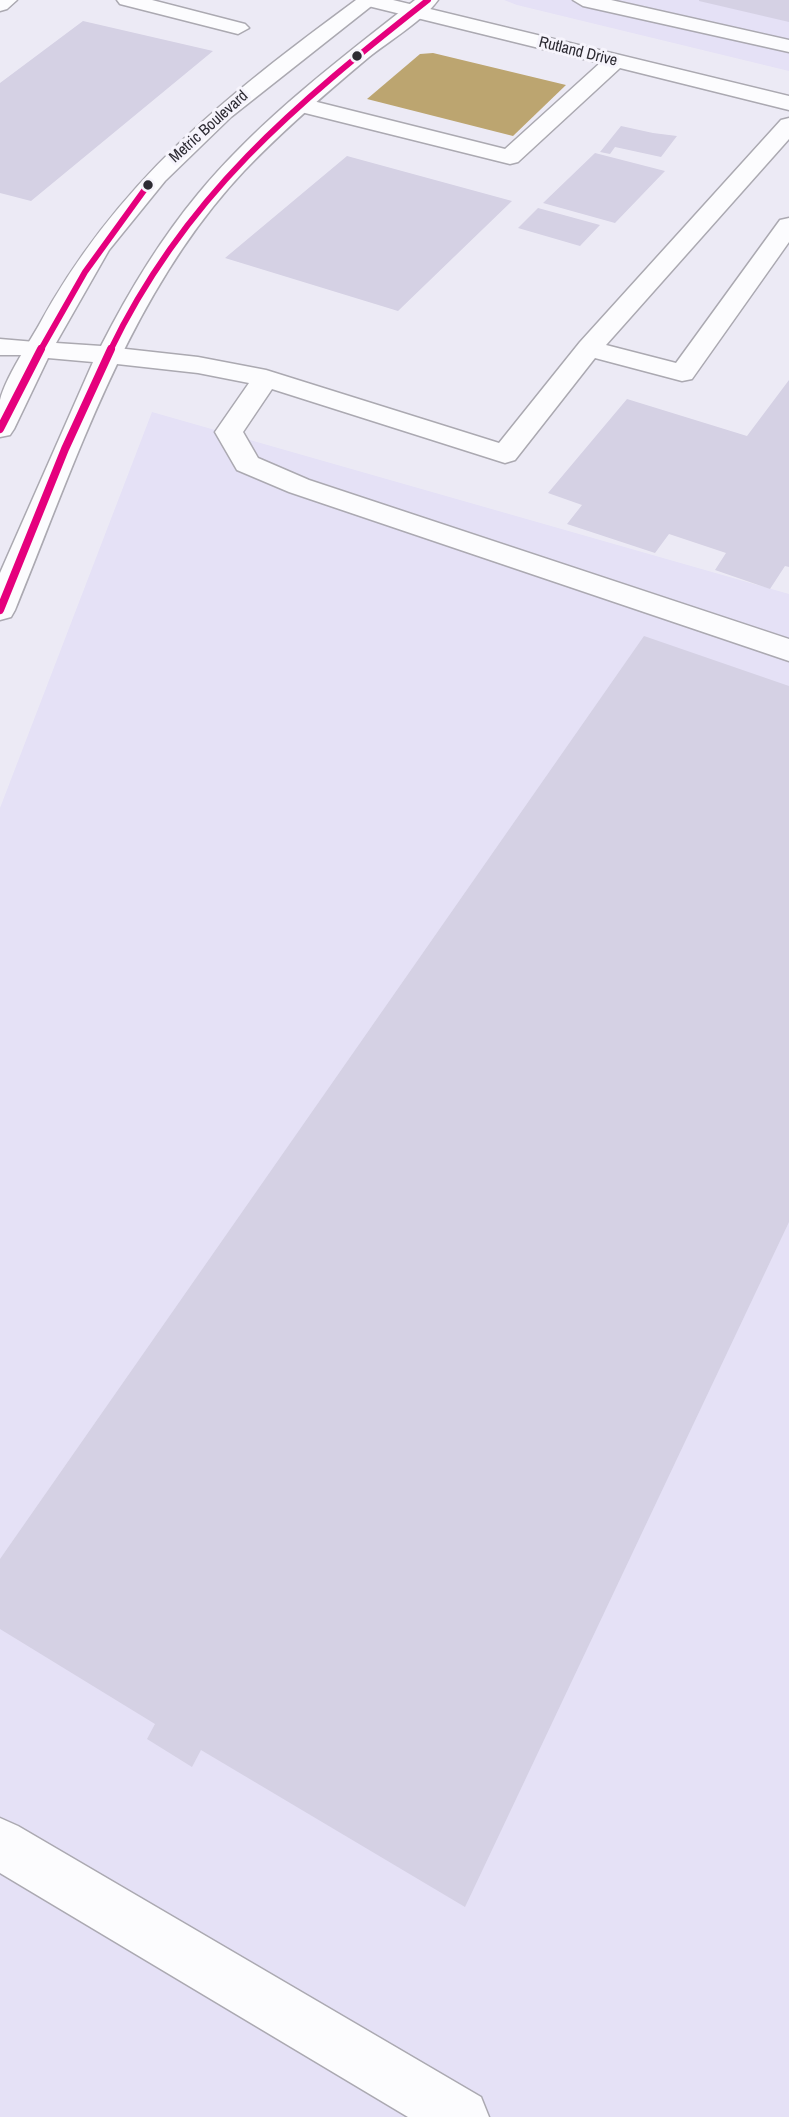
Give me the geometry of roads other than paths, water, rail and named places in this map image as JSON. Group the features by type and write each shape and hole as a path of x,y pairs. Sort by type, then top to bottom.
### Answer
{"main road":[{"path":"0,5 7,0"},
{"path":"127,0 238,29"},
{"name":"Rutland Drive","path":"368,0 421,6 615,61 789,103"},
{"name":"Metric Boulevard","path":"0,429 38,349 99,246 168,163 264,78 368,0"},
{"path":"583,0 789,48 753,94"},
{"path":"0,610 108,355 139,297 183,230 230,172 301,105 421,6"},
{"path":"301,105 510,157 615,61"},
{"path":"0,347 198,365 266,378 505,454 589,348 789,125"},
{"path":"589,348 682,373 789,225"},
{"path":"266,378 229,432 247,464 299,486 789,650"},
{"path":"0,1844 461,2117"}]}
